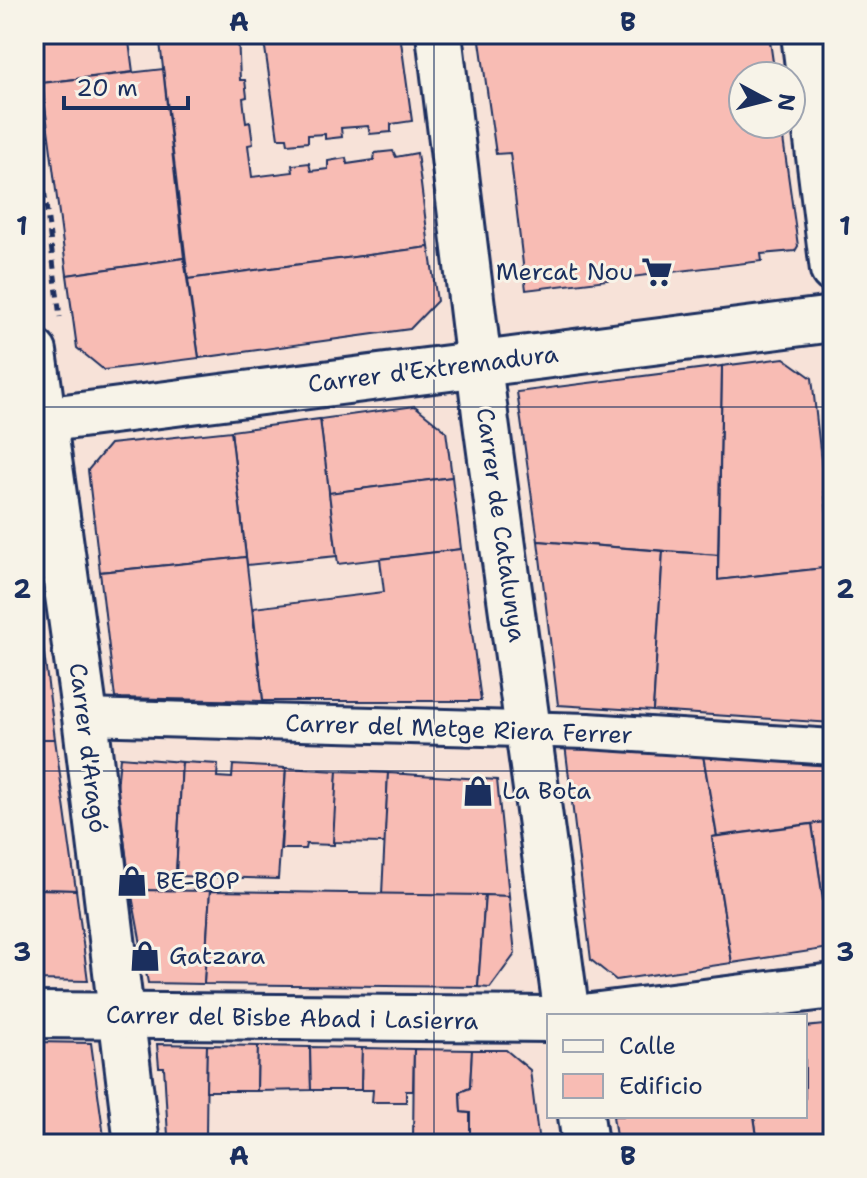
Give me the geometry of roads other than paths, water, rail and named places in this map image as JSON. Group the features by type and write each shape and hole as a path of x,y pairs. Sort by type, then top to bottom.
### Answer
{"street":[{"name":"Carrer de Catalunya","path":"439,34 479,364 567,1014"},
{"path":"804,34 833,270"},
{"name":"Carrer d'Extremadura","path":"38,420 833,319"},
{"name":"Carrer d'Aragó","path":"47,337 38,420 85,717 137,1144"},
{"name":"Carrer del Metge Riera Ferrer","path":"85,717 529,732 588,731 833,747"},
{"path":"607,1014 833,986"},
{"name":"Carrer del Bisbe Abad i Lasierra","path":"34,1015 547,1019"},
{"path":"581,1118 585,1144"}],"place":[{"name":"Mercat Nou","path":"657,272"},
{"name":"La Bota","path":"478,791"},
{"name":"BE-BOP","path":"132,881"},
{"name":"Gatzara","path":"145,956"}]}
